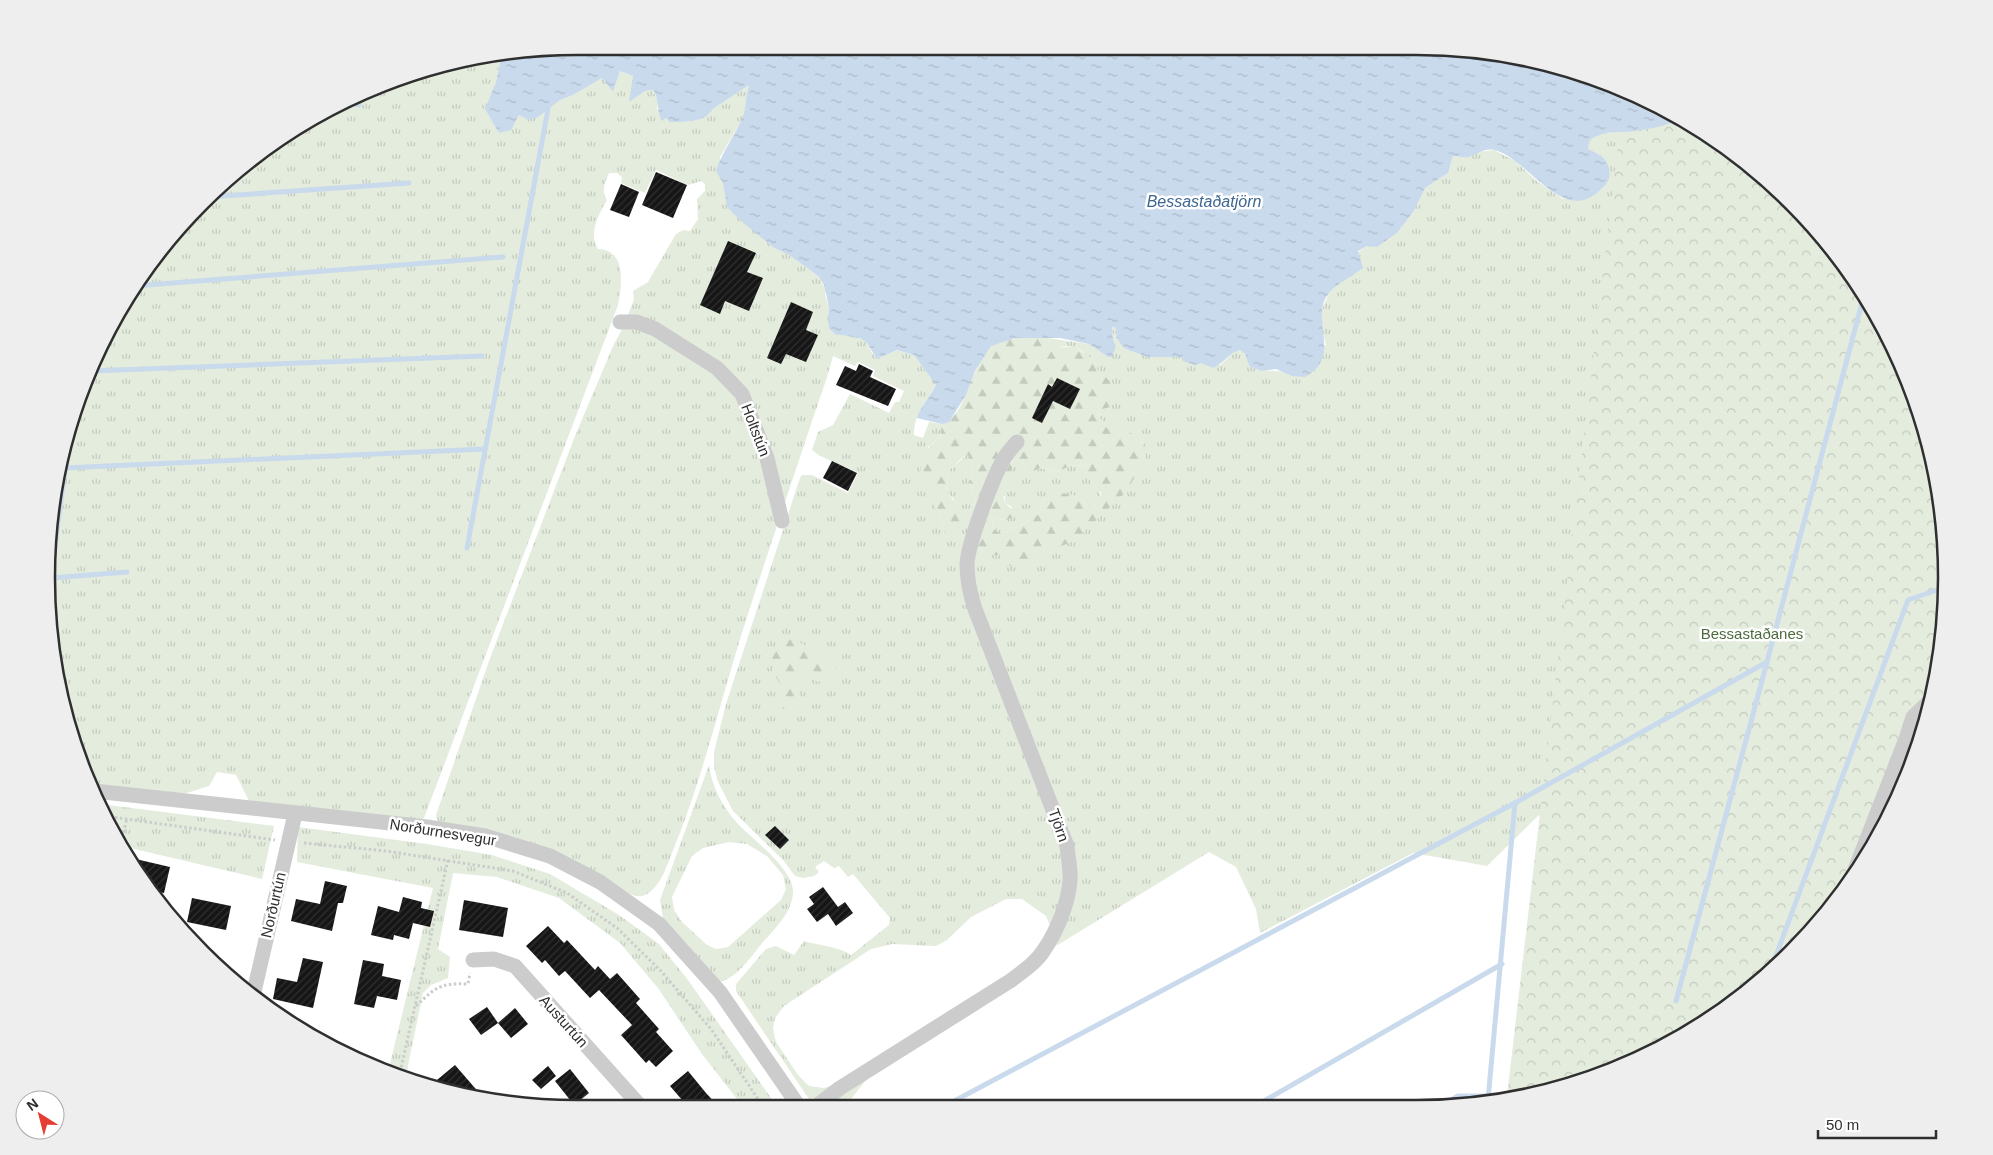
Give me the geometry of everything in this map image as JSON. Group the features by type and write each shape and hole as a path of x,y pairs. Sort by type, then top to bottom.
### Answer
{"street":[{"name":"Holtstún","path":"620,322 637,322 654,329 717,368 742,394 767,458 782,520"},
{"name":"Tjörn","path":"824,1100 840,1088 1010,981 1030,966 1044,950 1065,904 1070,881 1067,846 975,609 968,584 967,561 974,536 1000,464 1007,452 1017,442"},
{"path":"1866,843 1906,740 1913,717 1921,710"},
{"name":"Norðurnesvegur","path":"102,792 295,814 395,823 485,836 550,856 600,882 659,924 708,976 794,1100"},
{"name":"Norðurtún","path":"255,988 295,814"},
{"name":"Austurtún","path":"473,960 494,959 515,966 635,1100"}],"path":[{"path":"113,817 288,842 386,851 448,860 513,871 566,893 617,928 660,970 710,1030 758,1100"},
{"path":"123,835 127,818"},
{"path":"401,1069 448,860"},
{"path":"415,1006 436,988 449,983 468,984 473,960"}],"green space":[{"path":"500,62 496,82 486,109 499,133 515,121 519,115 573,95 602,77 613,92 620,71 633,76 645,91 653,90 658,102 657,109 669,122 694,121 705,117 713,109 749,85 747,107 742,120 720,157 727,207 774,248 789,255 818,276 826,290 825,295 829,307 828,316 844,334 860,338 868,344 872,353 879,358 897,350 914,355 936,385 918,415 914,435 923,438 929,422 942,424 940,437 928,447 935,506 942,521 944,532 954,499 946,492 949,470 968,454 973,467 970,482 979,515 964,568 1058,830 1067,873 1051,928 1046,916 1022,899 1006,899 971,917 947,940 936,946 892,944 871,949 784,1006 775,1018 773,1029 776,1042 798,1075 809,1086 824,1088 842,1082 820,1097 809,1099 736,991 736,984 766,949 776,946 794,955 804,941 835,948 851,955 889,925 890,918 853,874 848,877 839,866 834,868 824,861 815,867 819,872 814,876 803,878 795,876 784,861 733,811 718,782 714,767 714,752 726,704 800,478 802,475 812,475 848,493 858,473 812,450 818,432 833,425 850,394 889,413 895,402 899,402 904,391 873,376 875,370 858,362 855,366 833,356 741,636 693,796 665,871 655,887 646,895 636,896 626,892 612,882 438,822 436,815 489,661 575,436 614,344 624,326 634,299 633,291 648,282 676,234 683,230 690,231 698,219 697,199 705,191 705,184 701,181 688,185 656,170 645,193 621,183 622,177 617,173 609,173 605,183 604,190 607,200 596,224 594,237 598,249 614,255 618,262 621,288 618,305 424,818 415,823 251,805 236,775 217,772 209,786 174,797 99,787 83,745 65,679 59,646 55,578 59,509 73,442 83,410 109,346 143,287 163,259 208,208 259,163 287,143 346,109 410,83 442,73 476,65"},
{"name":"Bessastaðanes","path":"1623,99 1677,125 1706,143 1760,185 1785,208 1830,259 1868,316 1884,346 1910,410 1928,476 1934,509 1937,543 1938,578 1934,646 1920,713 1898,777 1884,809 1850,868 1830,896 1785,947 1734,992 1677,1030 1647,1046 1583,1072 1551,1082 1507,1092"},
{"path":"1615,132 1694,135 1734,163 1760,185 1785,208 1830,259 1868,316 1884,346 1910,410 1920,442 1934,509 1938,582 1538,816 1487,866 1413,853 1260,933 1256,909 1236,867 1209,852 1056,946 1072,901 1075,863 981,612 972,566 976,545 982,551 1000,555 1124,494 1108,429 1100,418 1099,410 1112,383 1100,373 1082,351 1070,346 1056,347 1047,338 1089,344 1108,357 1113,340 1112,327 1115,327 1116,337 1128,350 1148,357 1181,357 1201,363 1220,365 1235,351 1240,350 1245,354 1249,366 1290,373 1326,345 1322,328 1322,309 1329,293 1358,252 1397,233 1414,211 1425,188 1448,173 1453,156 1468,157 1477,152 1494,150 1515,161 1538,182 1563,199 1600,155 1588,149 1589,140 1597,134"},
{"path":"1015,338 1047,338 1055,346 1073,346 1089,356 1098,370 1112,383 1115,399 1110,407 1099,410 1100,418 1108,429 1116,426 1145,442 1146,460 1124,494 1074,541 1010,566 1003,561 1000,555 986,555 976,545 979,515 970,482 973,467 968,455 963,457 949,470 946,492 954,500 958,509 961,530 957,536 950,538 944,532 942,521 935,506 931,485 921,475 925,453 940,437 942,424 949,420 959,409 977,369 991,345","holes":["1021,460 1029,473 1040,468 1057,472 1072,465 1089,466 1087,475 1093,486 1101,492 1100,497 1093,507 1073,495 1056,492 1045,498 1039,514 1006,533 998,532 994,529 992,523 996,519 1006,520 1013,517 1015,512 1005,503 1002,492 995,490 999,479 1009,474 1012,462"]},
{"path":"1014,460 1021,460 1029,473 1040,468 1057,472 1072,465 1089,466 1097,482 1100,498 1093,507 1073,495 1045,498 1039,514 1006,533 998,532 994,529 992,522 996,519 1006,520 1012,507 1005,503 1005,497 995,491"},
{"path":"785,638 801,643 835,665 835,673 825,681 817,682 812,675 804,676 797,685 801,704 793,709 783,707 774,698 780,683 774,673 772,664 773,654 776,643"},
{"path":"709,765 715,789 727,810 737,823 771,855 787,875 792,884 793,893 790,907 778,926 744,966 726,980 719,982 663,919 660,900","holes":["729,842 747,844 767,856 783,875 786,889 781,900 728,947 716,949 707,945 682,922 674,910 672,897 692,856 703,848"]},
{"path":"107,805 274,826 262,879 131,848"},
{"path":"298,827 427,844 492,855 550,874 619,915 659,944 688,980 772,1100 738,1100 702,1054 658,988 620,943 559,898 497,877 453,873 438,949 450,957 448,978 431,985 423,993 407,1071 390,1064 433,888 297,862"},
{"path":"870,1075 850,1100 834,1100"}],"water":[{"name":"Bessastaðatjörn","path":"578,55 1450,56 1484,59 1551,73 1615,95 1672,122 1636,131 1606,133 1590,140 1588,149 1598,154 1607,162 1609,176 1608,182 1599,191 1585,200 1572,200 1558,195 1519,164 1506,155 1494,150 1484,151 1469,157 1453,156 1448,173 1425,188 1414,211 1397,233 1377,247 1367,246 1358,251 1363,268 1329,293 1324,303 1322,314 1324,348 1322,359 1316,368 1305,377 1292,376 1276,369 1262,371 1249,366 1245,354 1240,350 1213,368 1201,363 1195,365 1183,361 1181,357 1148,357 1123,347 1116,337 1117,331 1115,327 1112,327 1113,340 1116,346 1112,357 1108,357 1089,344 1060,338 1015,338 991,346 975,371 966,395 949,422 942,424 917,418 936,385 914,355 897,350 876,358 868,344 860,338 836,335 829,328 829,307 824,285 818,276 789,255 774,248 727,207 723,183 716,171 721,157 742,119 749,85 713,109 705,117 694,121 669,122 666,118 662,121 657,98 653,90 645,91 629,102 633,76 620,71 613,92 602,78 573,95 560,100 538,117 529,120 519,115 511,130 499,133 485,109 496,82 500,62 494,62 543,56"},
{"path":"363,102 360,108 353,106"}],"building":[{"path":"656,172 687,185 673,218 642,205"},
{"path":"621,184 639,192 629,217 610,210"},
{"path":"728,241 756,253 747,272 763,278 749,311 725,301 720,314 700,305"},
{"path":"791,302 813,312 806,330 818,335 806,362 786,354 781,364 767,358"},
{"path":"859,364 873,371 870,377 896,389 888,406 836,385 845,366 856,371"},
{"path":"1057,378 1080,389 1070,409 1053,401 1042,423 1032,418 1048,384 1052,387"},
{"path":"832,461 857,473 848,491 823,478"},
{"path":"775,826 789,840 780,849 765,835"},
{"path":"138,859 170,867 164,893 160,892"},
{"path":"325,881 347,886 343,903 338,903 332,931 291,921 296,899 320,904"},
{"path":"823,887 838,907 845,902 853,913 836,926 828,914 817,922 807,909 814,904 809,897"},
{"path":"403,897 422,902 421,908 434,911 430,927 413,923 409,939 394,935 393,940 371,935 378,906 399,912"},
{"path":"192,898 231,906 226,930 187,922"},
{"path":"464,900 508,908 503,937 459,930"},
{"path":"548,926 564,943 567,940 595,970 598,966 610,979 617,973 640,999 636,1003 659,1029 656,1032 673,1051 656,1067 649,1060 646,1063 621,1035 632,1025 599,990 590,998 565,971 559,976 545,960 542,963 526,946"},
{"path":"303,958 323,962 313,1008 273,999 277,978 297,982"},
{"path":"363,960 384,964 382,976 401,980 397,1000 377,996 374,1008 354,1004"},
{"path":"487,1007 498,1023 481,1035 469,1019"},
{"path":"515,1008 528,1024 511,1038 498,1023"},
{"path":"455,1065 477,1090 442,1082 437,1080"},
{"path":"548,1066 556,1076 541,1089 532,1080"},
{"path":"570,1069 589,1093 580,1100 570,1100 555,1081"},
{"path":"688,1071 713,1100 682,1100 670,1086"}],"waterway":[{"path":"467,548 548,109"},
{"path":"221,196 409,183"},
{"path":"144,285 503,257"},
{"path":"1488,1095 1515,803 1767,662 1861,305"},
{"path":"98,371 482,356"},
{"path":"67,468 485,449"},
{"path":"57,527 62,494"},
{"path":"55,578 127,572"},
{"path":"1776,955 1908,600 1938,590"},
{"path":"1676,1001 1767,662"},
{"path":"956,1100 1515,803"},
{"path":"1266,1100 1502,964"},
{"path":"1454,1099 1458,1096 1484,1096"}]}
